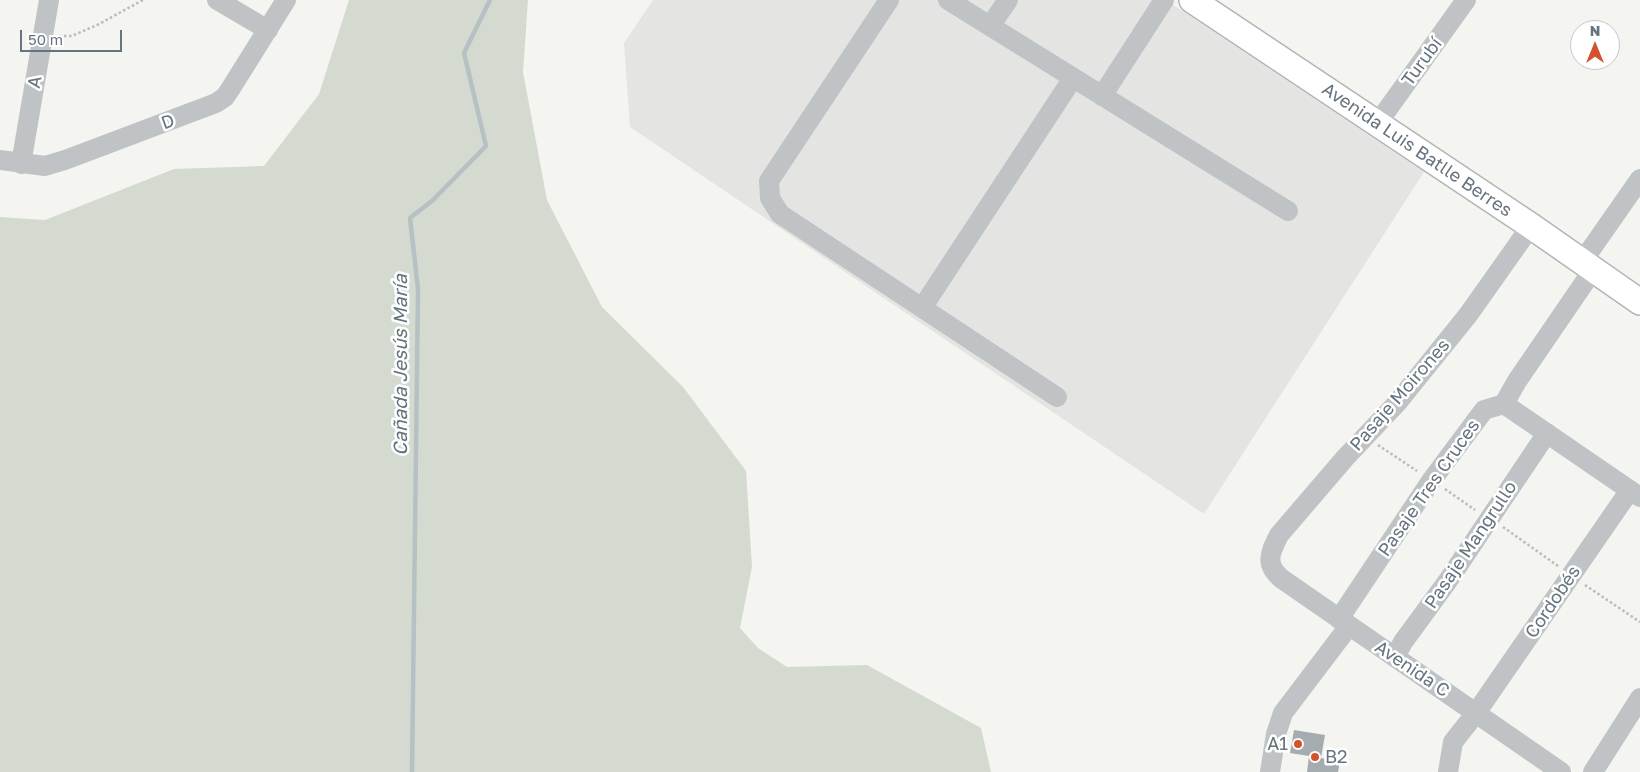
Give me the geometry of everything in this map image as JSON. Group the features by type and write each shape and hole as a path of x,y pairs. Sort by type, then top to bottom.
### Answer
{"main road":[{"name":"Avenida Luis Batlle Berres","path":"1192,0 1530,226 1640,302"}],"street":[{"name":"A","path":"21,164 49,0"},
{"path":"217,0 268,30"},
{"name":"D","path":"0,160 45,166 216,103 225,97 286,0"},
{"path":"889,0 769,181 770,198 780,214 1056,397"},
{"path":"948,0 1288,211"},
{"path":"990,26 1008,0"},
{"path":"1102,96 1164,0"},
{"name":"Turubí","path":"1377,124 1466,0"},
{"path":"922,308 1073,78"},
{"path":"1635,494 1504,404 1640,180"},
{"name":"Pasaje Moirones","path":"1270,561 1272,548 1279,535 1344,458 1397,404 1468,314 1530,226"},
{"name":"Pasaje Tres Cruces","path":"1270,772 1276,734 1283,713 1344,622 1431,480 1484,410 1504,404"},
{"name":"Pasaje Mangrullo","path":"1395,657 1403,642 1448,582 1547,434"},
{"name":"Cordobés","path":"1448,772 1453,742 1635,494"},
{"name":"Avenida C","path":"1270,561 1273,572 1562,772"},
{"path":"1593,772 1640,698"}],"path":[{"path":"43,35 72,36 99,24 143,0"}],"shaded area":[{"path":"349,0 528,0 523,72 547,200 602,307 683,387 746,471 752,567 740,628 758,648 787,667 867,665 981,728 991,772 0,772 0,217 45,220 174,169 264,166 319,94"},
{"path":"653,0 1166,0 1424,172 1204,514 630,127 624,43"}],"building":[{"path":"1294,730 1325,735 1321,758 1340,761 1338,772 1307,772 1309,756 1290,753"}],"waterway":[{"name":"Cañada Jesús María","path":"412,772 418,289 410,218 433,200 486,146 464,53 490,0"}],"place":[{"name":"A1","path":"1298,744"},
{"name":"B2","path":"1315,757"}]}
